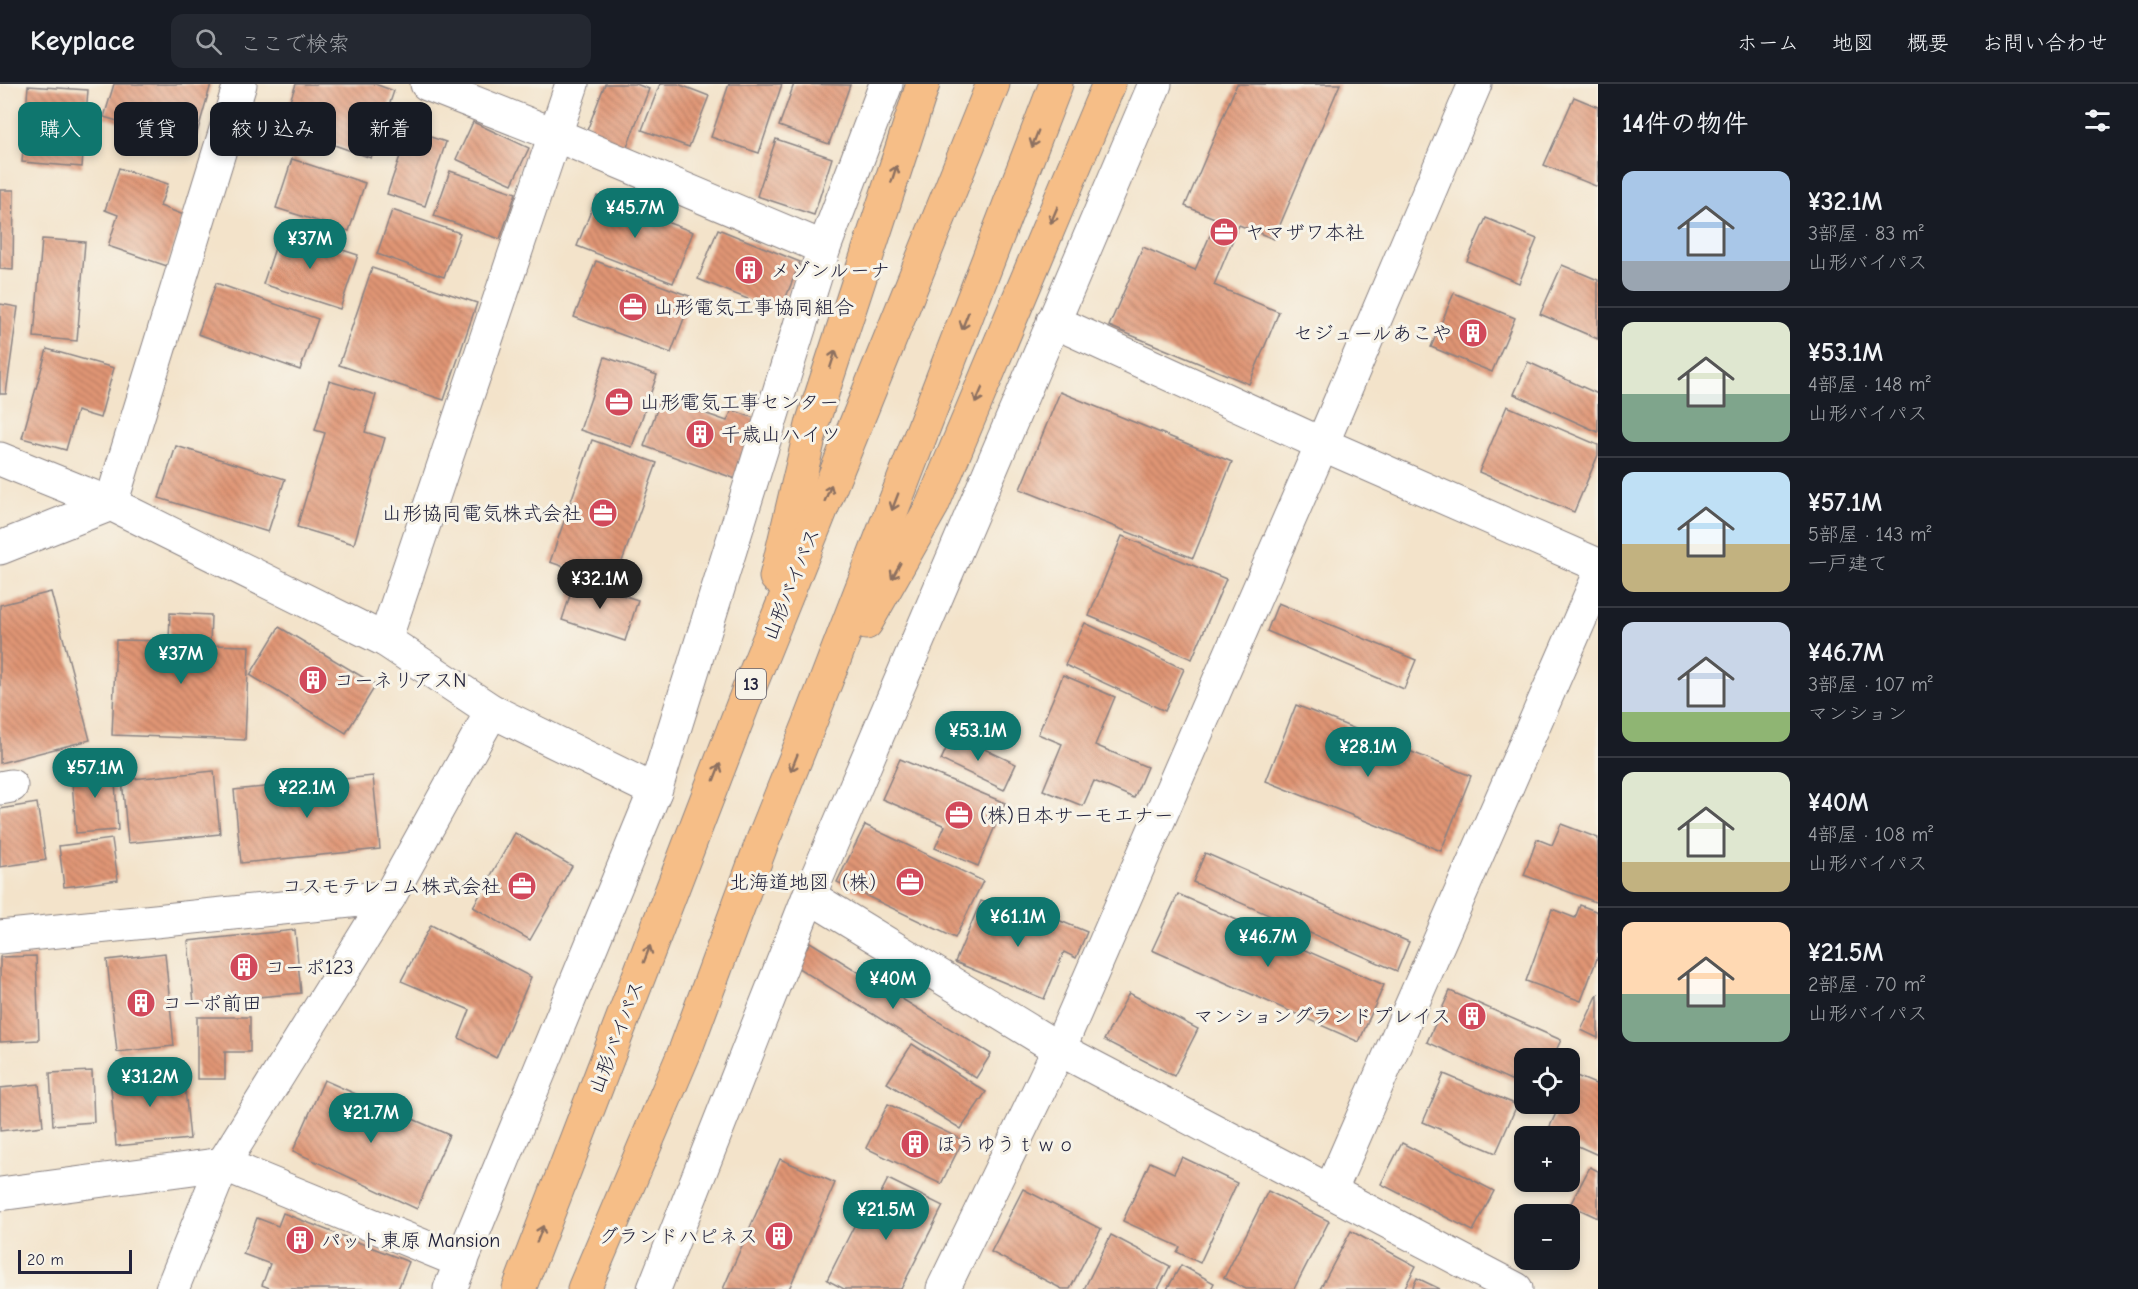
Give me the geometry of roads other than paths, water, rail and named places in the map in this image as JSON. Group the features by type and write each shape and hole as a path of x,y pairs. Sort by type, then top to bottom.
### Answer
{"highway":[{"path":"752,681 813,422 923,84"},
{"name":"山形バイパス","path":"519,1289 752,681 993,84"},
{"path":"584,1289 685,1051 763,840 1056,84"},
{"path":"809,725 932,506 1109,84"}],"street":[{"path":"111,504 240,84"},
{"path":"427,84 556,135 824,248"},
{"path":"386,640 572,84"},
{"path":"0,1194 223,1164 456,1275 656,792 824,248 886,84"},
{"path":"654,1289 809,896 1155,84"},
{"path":"943,1289 1059,1049 1322,444 1475,84"},
{"path":"1053,321 1322,444 1598,565"},
{"path":"0,459 111,504 386,640 492,711 656,792"},
{"path":"0,548 111,504"},
{"path":"1330,1192 1598,578"},
{"path":"172,1289 223,1164 389,897 492,711"},
{"path":"809,896 1059,1049 1516,1289"},
{"path":"0,937 389,897"}],"place":[{"name":"ヤマザワ本社","path":"1224,232"},
{"name":"メゾンルーナ","path":"749,270"},
{"name":"山形電気工事協同組合","path":"633,307"},
{"name":"セジュールあこや","path":"1473,333"},
{"name":"山形電気工事センター","path":"619,402"},
{"name":"千歳山ハイツ","path":"700,434"},
{"name":"山形協同電気株式会社","path":"603,513"},
{"name":"コーネリアスN","path":"313,680"},
{"name":"(株)日本サーモエナー","path":"959,815"},
{"name":"北海道地図（株）","path":"910,882"},
{"name":"コスモテレコム株式会社","path":"522,886"},
{"name":"コーポ123","path":"244,967"},
{"name":"コーポ前田","path":"141,1003"},
{"name":"マンショングランドプレイス","path":"1472,1016"},
{"name":"ほうゆうｔｗｏ","path":"915,1144"},
{"name":"グランドハピネス","path":"779,1236"},
{"name":"パット東原 Mansion","path":"300,1240"}]}
